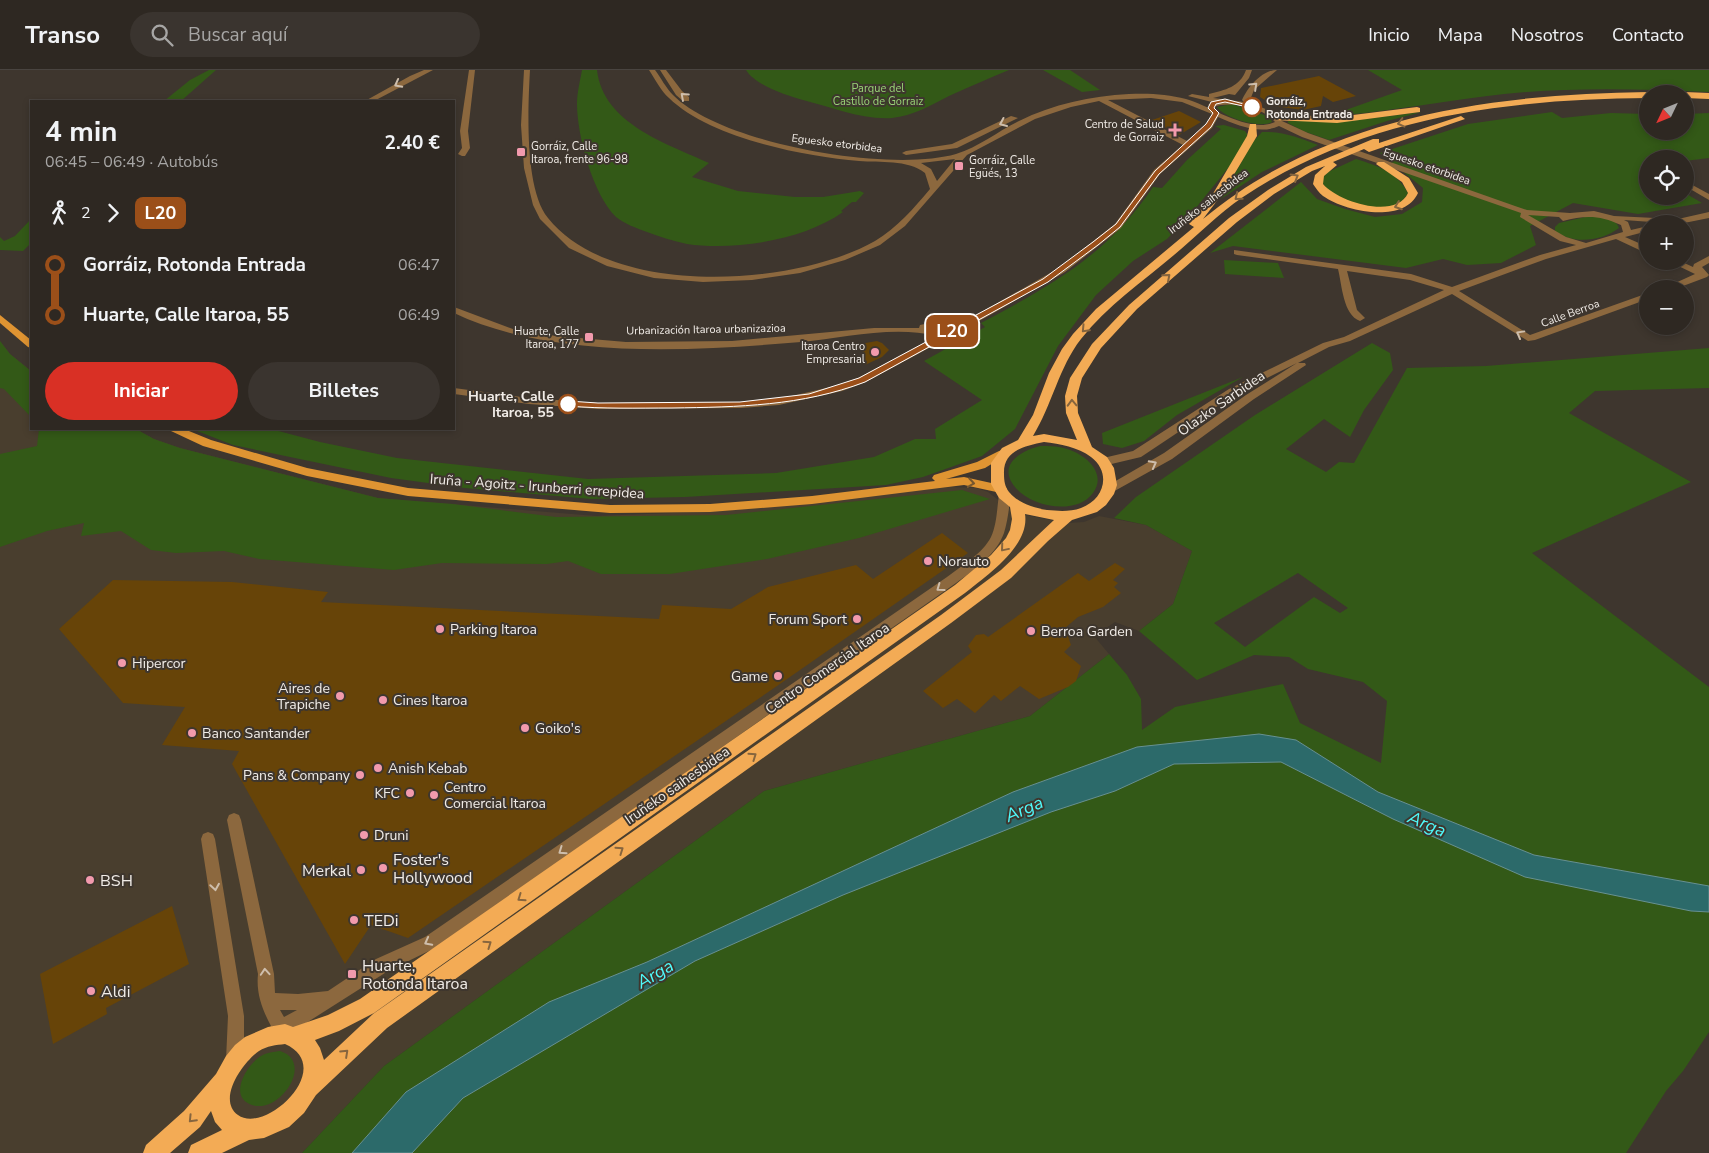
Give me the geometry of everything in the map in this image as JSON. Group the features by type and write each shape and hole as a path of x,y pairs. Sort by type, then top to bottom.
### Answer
{"highway":[{"path":"1276,120 1337,120 1509,99 1582,94 1639,95"},
{"name":"Iruñeko saihesbidea","path":"1024,442 1039,414 1058,366 1068,348 1120,295 1246,191 1291,165 1341,141 1379,128 1430,116 1485,106 1584,96 1639,95"},
{"path":"1694,95 1709,96"},
{"path":"1087,449 1072,413 1071,396 1076,378 1096,346 1139,302 1233,220 1271,192 1308,169 1370,143 1420,128 1461,119 1541,107 1639,103"},
{"path":"1694,103 1709,103"},
{"path":"1381,164 1406,180 1414,193 1410,201 1402,206 1380,210 1354,207 1331,198 1320,189 1316,182 1317,176 1322,170 1354,155 1461,119"},
{"path":"1120,295 1136,275 1178,240 1209,207 1252,136 1253,126"},
{"path":"1044,438 1059,440 1087,449 1103,462 1110,475 1111,489 1103,502 1088,512 1068,516 1050,516 1032,512 1007,496 998,484 997,464 1002,454 1024,442 1044,438"},
{"name":"Iruñeko saihesbidea","path":"283,1033 332,1024 367,1006 960,589 1005,549 1015,534 1019,519 1007,496"},
{"name":"Iruñeko saihesbidea","path":"310,1086 380,1021 946,619 1006,574 1043,537 1068,516"},
{"path":"154,1153 192,1119 222,1081 235,1060 251,1045 283,1033 307,1043 314,1055 315,1070 310,1086 296,1107 276,1122 261,1128 247,1129 235,1126 226,1118 220,1108 219,1095 222,1081"},
{"path":"199,1153 247,1129"}],"main road":[{"path":"0,318 30,344"},
{"name":"Iruña - Agoitz - Irunberri errepidea","path":"177,430 207,443 306,472 408,492 450,497 610,509 710,508 812,500 964,481 1007,496"},
{"name":"Iruña - Agoitz - Irunberri errepidea","path":"905,488 981,465 1002,454"}],"street":[{"path":"371,100 412,77 430,70"},
{"path":"462,154 466,148 464,131 472,70"},
{"path":"527,70 525,138 534,200 543,217 553,230 568,243 588,255 613,265 656,275 689,279 742,279 789,273 844,258 877,242 901,226 948,170 965,153"},
{"name":"Eguesko etorbidea","path":"652,70 663,89 682,106 718,127 772,144 823,154 924,161 949,158 965,153 1024,122 1073,105 1120,96 1161,97 1200,104 1234,121 1253,126 1284,130 1314,139 1526,212 1571,216"},
{"name":"Eguesko etorbidea","path":"663,70 679,93 720,120 789,142 827,149 882,154 931,151 970,140 1032,111 1093,93 1137,90 1231,101 1252,107 1314,139"},
{"path":"1209,126 1214,112 1211,108 1213,103 1238,89 1247,77 1249,70"},
{"path":"1252,107 1246,100 1248,91 1274,70"},
{"path":"1187,95 1217,95 1238,89"},
{"path":"1100,99 1187,144"},
{"path":"1269,128 1276,120"},
{"path":"455,391 529,401 598,406 740,405 809,396 838,389 862,380 986,314 1062,270 1118,226 1157,172 1187,144 1209,126 1234,121"},
{"path":"455,131 464,131"},
{"path":"933,188 933,179 924,161 924,154 931,151 941,152 949,158 948,170"},
{"name":"Eguesko etorbidea","path":"1367,158 1516,212 1564,239 1585,245"},
{"path":"906,160 930,172"},
{"path":"1694,189 1709,198"},
{"path":"1542,257 1553,246 1549,222 1586,213 1639,220"},
{"path":"1606,214 1624,224 1628,233 1639,230"},
{"path":"1694,218 1709,215"},
{"name":"Olazko Sarbidea","path":"1111,489 1168,456 1250,397 1347,339 1452,290 1542,257 1628,233"},
{"path":"1618,237 1639,247"},
{"path":"1237,252 1411,277 1452,290"},
{"path":"1706,275 1697,266 1709,259"},
{"path":"1342,267 1353,311 1360,318"},
{"path":"1694,270 1706,275"},
{"path":"1692,280 1706,275"},
{"name":"Calle Berroa","path":"1452,290 1523,336 1532,338 1639,299"},
{"name":"Urbanización Itaroa urbanizazioa","path":"455,310 481,322 520,334 610,343 675,344 773,341 903,331 930,332 944,335"},
{"name":"Urbanización Itaroa urbanizazioa","path":"903,331 986,314"},
{"path":"903,331 915,338 918,349"},
{"name":"Olazko Sarbidea","path":"1103,462 1137,454 1233,391 1326,345 1347,339"},
{"name":"Centro Comercial Itaroa","path":"283,1033 382,965 431,942 905,614 976,560 993,544 999,530 1007,496"},
{"path":"234,820 266,974 264,984 283,1033"},
{"path":"208,839 236,1016 235,1060"},
{"name":"Centro Comercial Itaroa","path":"269,1001 317,1001 338,994"}],"shaded area":[{"path":"0,341 10,354 30,370 30,430 138,430 154,439 180,448 378,498 596,516 722,511 949,487 976,488 988,492 1010,509 1025,515 1067,523 1084,522 1099,516 1146,525 1192,551 1173,604 1139,631 1115,622 1094,636 1109,654 1030,716 764,791 384,1066 302,1153 0,1153"}],"green space":[{"path":"209,70 216,70 182,100 165,100 190,80"},
{"path":"582,70 597,70 602,89 611,105 640,130 709,163 692,177 738,191 795,197 823,197 860,191 864,193 856,202 852,202 841,211 843,212 809,230 768,241 747,244 706,246 687,244 631,226 616,217 608,207 600,194 588,164 580,132 577,104"},
{"name":"Parque del Castillo de Gorraiz","path":"746,70 1009,70 915,113 900,117 881,118 847,112 771,89 756,80"},
{"path":"1043,70 1070,70 1100,90 1082,92"},
{"path":"1368,70 1709,70 1709,92 1694,91 1694,85 1639,85 1639,90 1555,90 1504,94 1326,117 1402,90"},
{"path":"1232,104 1270,117 1272,122 1259,124 1243,121 1227,115 1217,107"},
{"path":"1422,112 1329,140 1303,131 1288,123 1288,121 1349,121"},
{"path":"1552,112 1562,118 1611,113 1639,114 1639,140 1694,140 1694,114 1709,113 1709,158 1694,160 1694,150 1639,150 1639,205 1690,205 1638,214 1573,203 1530,226 1536,245 1501,263 1467,265 1443,259 1406,268 1233,246 1210,253 1301,182 1317,199 1345,209 1375,217 1402,214 1422,202 1423,188 1380,153 1468,124"},
{"path":"1224,125 1245,131 1247,134 1246,143 1249,142 1191,214 1167,239 1133,261 1096,295 1058,346 1015,429 982,456 923,477 886,485 685,497 591,499 465,488 391,478 233,445 195,430 275,430 320,442 397,458 588,479 776,473 874,457 915,439 936,439 935,429 982,400 924,361 985,327 981,323 1054,281 1097,250 1117,232 1153,187 1162,188 1187,160 1221,129 1215,126"},
{"path":"1262,132 1284,134 1318,145 1262,172 1221,199 1252,143"},
{"path":"1356,159 1379,167 1393,175 1408,193 1404,199 1397,204 1373,208 1345,201 1324,188 1322,178 1328,172"},
{"path":"1694,198 1702,203 1694,204"},
{"path":"1594,215 1612,220 1619,228 1604,236 1587,240 1570,238 1555,231 1555,227 1559,223"},
{"path":"30,220 30,244 23,251 0,250 0,237 4,241 15,236"},
{"path":"1224,260 1278,263 1284,278 1225,274"},
{"path":"0,341 10,354 30,370 30,416 4,389 0,388"},
{"path":"1372,343 1390,353 1393,370 1364,410 1350,437 1324,419 1286,449 1326,472 1339,462 1354,463 1407,368 1486,366 1709,348 1709,388 1595,391 1569,413 1691,482 1532,553 1709,687 1709,886 1534,855 1378,792 1296,740 1137,747 1013,792 647,962 549,1002 406,1092 352,1153 302,1153 384,1066 764,791 1030,716 1109,654 1127,675 1141,699 1142,730 1175,707 1283,684 1300,723 1381,763 1387,701 1363,682 1308,669 1289,657 1254,655 1197,680 1139,631 1173,604 1192,551 1146,525 1114,518 1136,497 1255,415","holes":["1298,573 1348,608 1340,613 1314,597 1245,647 1214,623"]},
{"path":"1243,377 1177,415 1144,441 1122,448 1103,444 1102,433"},
{"path":"39,430 138,430 154,439 180,448 378,498 453,504 556,517 726,515 962,490 990,499 859,538 767,559 670,574 601,574 568,561 547,564 442,563 394,570 259,559 224,551 176,553 151,550 121,531 81,536 84,523 47,531 0,547 0,454 37,446"},
{"path":"1040,446 1066,449 1088,461 1098,479 1093,493 1076,505 1065,506 1042,504 1022,494 1010,479 1008,472 1010,466 1013,460 1025,451"},
{"path":"1281,762 1393,819 1691,911 1709,912 1709,1032 1683,1071 1666,1091 1626,1153 412,1153 463,1098 695,961 843,895 1051,812 1115,791 1174,764"},
{"path":"280,1051 290,1057 294,1065 294,1075 290,1086 273,1102 263,1106 252,1105 245,1101 241,1095 240,1088 245,1073 263,1055"}],"water":[{"name":"Arga","path":"1259,734 1296,740 1378,792 1534,855 1709,886 1709,912 1691,911 1525,877 1393,819 1281,762 1174,764 1115,791 1051,812 843,895 695,961 463,1098 412,1153 352,1153 406,1092 549,1002 647,962 1013,792 1137,747"}],"building":[{"path":"1319,76 1356,96 1333,102 1323,96 1321,106 1303,110 1274,106 1260,97 1261,88"},
{"name":"Centro de Salud de Gorraiz","path":"1179,111 1201,122 1179,135 1152,120"},
{"name":"Itaroa Centro Empresarial","path":"877,341 889,350 882,357 865,365 860,344"},
{"name":"Centro Comercial Itaroa","path":"942,533 968,553 408,938 371,925 345,964 232,764 239,751 162,745 185,707 123,703 59,629 113,580 232,582 328,592 321,602 659,619 662,605 731,609 768,587 856,565 873,579"},
{"name":"Berroa Garden","path":"1115,563 1125,569 1113,580 1118,583 1114,587 1121,593 1103,607 1078,617 1065,628 1071,645 1064,652 1081,666 1076,681 1068,687 1039,699 1020,686 1001,701 994,695 975,713 957,699 943,708 923,691 972,652 968,646 976,635 984,634 988,637 1078,573 1089,581"},
{"name":"Aldi","path":"172,906 189,964 106,1008 107,1014 53,1044 40,974"}],"bus line":[{"name":"L20","path":"568,404 598,406 740,405 779,402 838,389 862,380 1046,280 1062,270 1118,226 1157,172 1209,126 1216,113 1211,108 1213,103 1225,100 1252,107"}],"place":[{"name":"Gorráiz, Rotonda Entrada","path":"1252,107"},
{"name":"Centro de Salud de Gorraiz","path":"1175,130"},
{"name":"Gorráiz, Calle Itaroa, frente 96-98","path":"521,152"},
{"name":"Gorráiz, Calle Egüés, 13","path":"959,166"},
{"name":"Huarte, Calle Itaroa, 177","path":"589,337"},
{"name":"Itaroa Centro Empresarial","path":"875,352"},
{"name":"Huarte, Calle Itaroa, 55","path":"568,404"},
{"name":"Norauto","path":"928,561"},
{"name":"Forum Sport","path":"857,619"},
{"name":"Parking Itaroa","path":"440,629"},
{"name":"Berroa Garden","path":"1031,631"},
{"name":"Hipercor","path":"122,663"},
{"name":"Game","path":"778,676"},
{"name":"Aires de Trapiche","path":"340,696"},
{"name":"Cines Itaroa","path":"383,700"},
{"name":"Goiko's","path":"525,728"},
{"name":"Banco Santander","path":"192,733"},
{"name":"Anish Kebab","path":"378,768"},
{"name":"Pans & Company","path":"360,775"},
{"name":"KFC","path":"410,793"},
{"name":"Centro Comercial Itaroa","path":"434,795"},
{"name":"Druni","path":"364,835"},
{"name":"Foster's Hollywood","path":"383,868"},
{"name":"Merkal","path":"361,870"},
{"name":"BSH","path":"90,880"},
{"name":"TEDi","path":"354,920"},
{"name":"Huarte, Rotonda Itaroa","path":"352,974"},
{"name":"Aldi","path":"91,991"}]}
